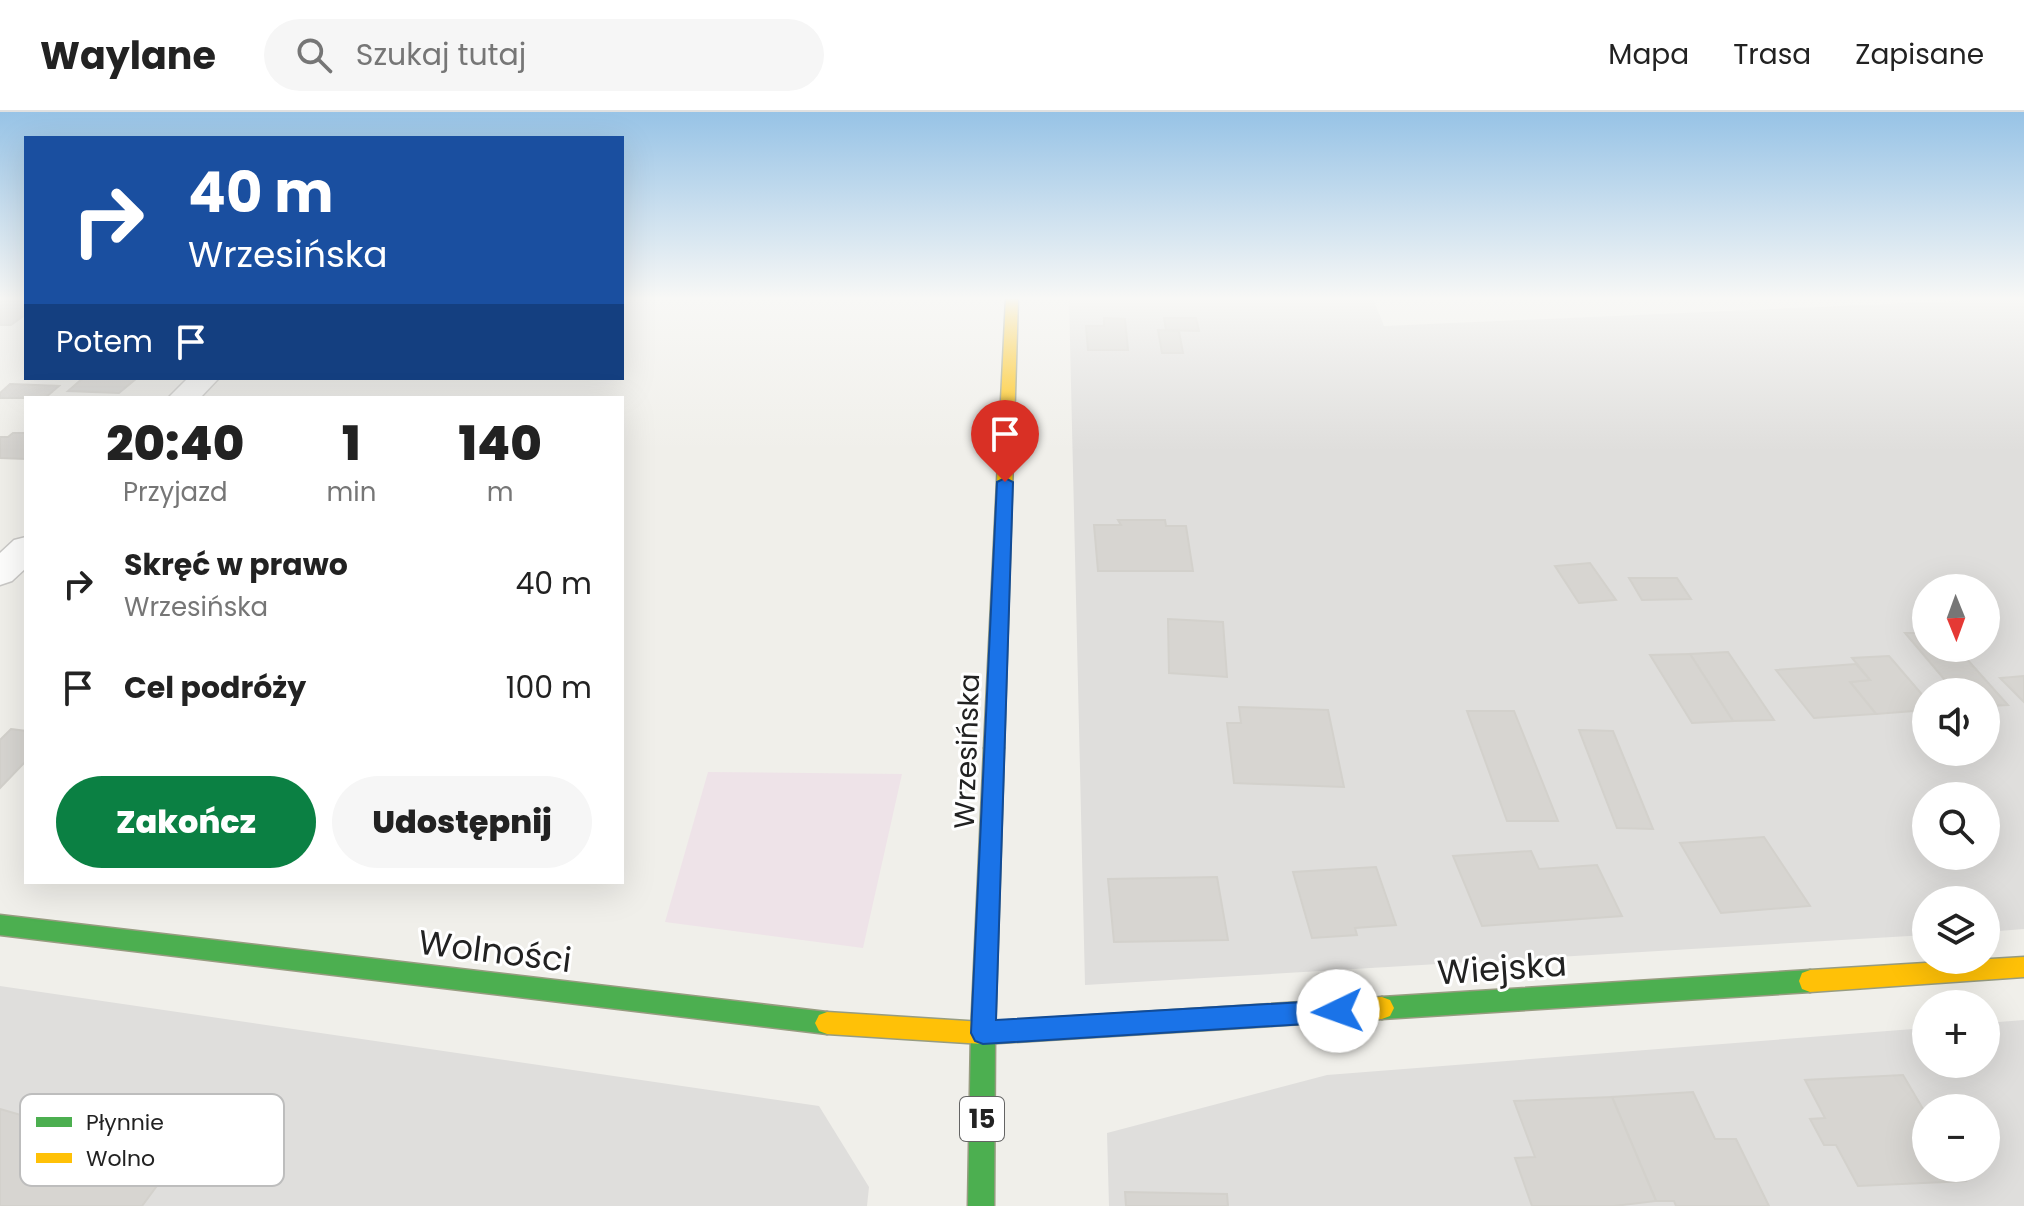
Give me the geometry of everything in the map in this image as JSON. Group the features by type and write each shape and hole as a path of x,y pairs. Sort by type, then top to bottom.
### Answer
{"street":[{"name":"Wrzesińska","path":"981,1206 983,1033 1010,349"},
{"path":"185,396 203,380"},
{"path":"0,573 24,550"},
{"name":"Wolności","path":"0,925 838,1024 983,1033"},
{"name":"Wiejska","path":"983,1033 2024,967"}],"shaded area":[{"path":"1070,349 2024,349 2024,929 2000,931 2000,886 1912,886 1912,936 1085,985"},
{"path":"708,772 902,774 863,948 665,922"},
{"path":"0,986 819,1106 869,1187 867,1206 0,1206"},
{"path":"2024,1020 2024,1206 1109,1206 1107,1133 1327,1075 1912,1029 1912,1078 2000,1078 2000,1022"}],"building":[{"path":"1161,349 1182,349 1183,353 1162,353"},
{"path":"81,380 135,380 119,393 68,391"},
{"path":"10,384 59,386 47,396 0,398 0,393"},
{"path":"13,433 24,433 24,459 0,458 0,437"},
{"path":"1118,520 1165,520 1166,526 1186,526 1193,571 1098,571 1094,525 1121,525"},
{"path":"1590,563 1616,600 1579,603 1555,566"},
{"path":"1629,578 1677,578 1691,599 1642,600"},
{"path":"1168,619 1223,622 1227,677 1169,673"},
{"path":"1728,652 1774,720 1733,721 1690,654"},
{"path":"1690,654 1733,721 1692,723 1650,655"},
{"path":"1889,656 1912,683 1912,711 1876,714 1850,682 1870,680 1852,658"},
{"path":"1930,662 1970,662 1984,678 1943,678"},
{"path":"1856,664 1870,680 1850,682 1876,714 1814,718 1776,670"},
{"path":"2024,676 2024,702 2000,678"},
{"path":"1239,707 1328,710 1344,787 1234,783 1227,723 1241,723"},
{"path":"1467,711 1514,711 1558,821 1507,821"},
{"path":"11,729 24,731 24,763 0,788 0,740"},
{"path":"1579,730 1613,731 1653,829 1617,828"},
{"path":"1764,837 1810,906 1721,913 1680,843"},
{"path":"1531,851 1539,869 1597,865 1622,916 1482,926 1453,856"},
{"path":"1376,867 1396,925 1355,928 1357,935 1312,938 1293,872"},
{"path":"1217,877 1228,940 1114,942 1108,879"},
{"path":"1903,1075 1914,1094 1912,1182 1944,1182 1858,1186 1836,1145 1824,1145 1810,1119 1825,1118 1805,1080"},
{"path":"1693,1092 1715,1139 1736,1139 1769,1206 1676,1206 1674,1201 1656,1201 1612,1097"},
{"path":"1612,1097 1656,1201 1614,1206 1532,1206 1515,1158 1535,1157 1514,1101"},
{"path":"0,1109 20,1115 20,1186 157,1186 142,1206 0,1206"},
{"path":"1125,1192 1227,1194 1228,1206 1126,1206"}],"traffic: fast":[{"path":"981,1206 983,1033 994,748"},
{"path":"0,925 827,1023"},
{"path":"1382,1008 1810,981"}],"traffic: slow":[{"path":"994,748 1010,349"},
{"path":"1810,981 2024,967"},
{"path":"827,1023 983,1033 1382,1008"}],"route":[{"path":"1005,482 983,1033 1338,1011"}]}
